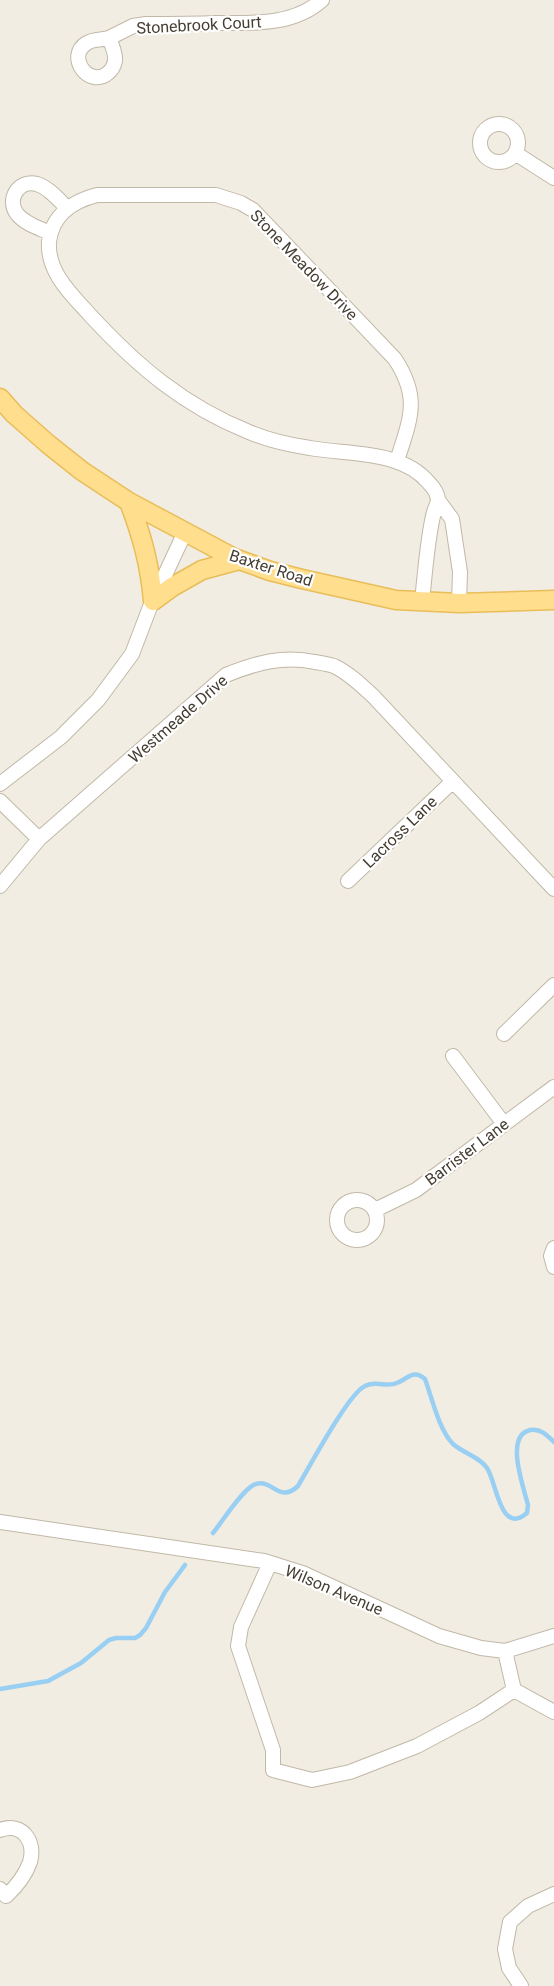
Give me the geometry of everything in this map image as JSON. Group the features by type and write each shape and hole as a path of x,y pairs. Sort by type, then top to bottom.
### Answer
{"main road":[{"name":"Baxter Road","path":"0,398 14,414 81,471 129,502 239,560 270,571 336,588 396,600 459,603 554,600"},
{"path":"129,502 142,536 150,569 153,601"},
{"path":"153,601 202,570 239,560"}],"street":[{"name":"Stonebrook Court","path":"110,38 133,26 146,24 251,23 282,20 300,15 322,0"},
{"path":"514,153 554,178"},
{"path":"50,232 27,222 15,211 13,198 20,186 27,183 40,185 67,208 57,219 50,232 49,247 52,265 61,281 117,345 170,390 199,408 269,439 310,448 397,461 419,472 436,493 438,500 452,519 460,572 459,603"},
{"name":"Stone Meadow Drive","path":"67,208 83,198 97,195 216,195 241,203 253,210 396,359 406,376 412,402 411,416 397,461"},
{"path":"422,602 433,516 438,500"},
{"path":"0,784 61,737 98,700 132,654 153,601 185,532"},
{"name":"Westmeade Drive","path":"0,886 39,839 226,675 269,660 304,660 333,666 374,697 554,889"},
{"name":"Lacross Lane","path":"348,881 452,782"},
{"path":"0,801 39,839"},
{"path":"504,1034 554,985"},
{"path":"453,1056 504,1124"},
{"name":"Barrister Lane","path":"375,1210 416,1190 554,1087"},
{"path":"554,1248 552,1256 554,1267"},
{"name":"Wilson Avenue","path":"0,1522 270,1563 333,1586 440,1636 481,1648 505,1651 554,1636"},
{"path":"270,1563 241,1627 238,1646 273,1750 273,1770 312,1780 350,1772 417,1746 478,1713 514,1689"},
{"path":"505,1651 514,1689 554,1712"},
{"path":"0,1830 13,1827 22,1830 31,1845 31,1858 27,1869 18,1883 2,1896"},
{"path":"521,1986 509,1968 505,1949 510,1922 528,1906 554,1894"}],"waterway":[{"path":"213,1533 245,1491 256,1484 262,1483 286,1493 298,1486 349,1402 369,1384 389,1385 411,1375 425,1379 448,1438 487,1468 501,1505 511,1518 518,1518 527,1513 528,1505 517,1452 522,1434 530,1430 537,1430 554,1442"},
{"path":"0,1689 48,1681 81,1663 109,1640 135,1638 140,1635 165,1592 185,1565"}]}
